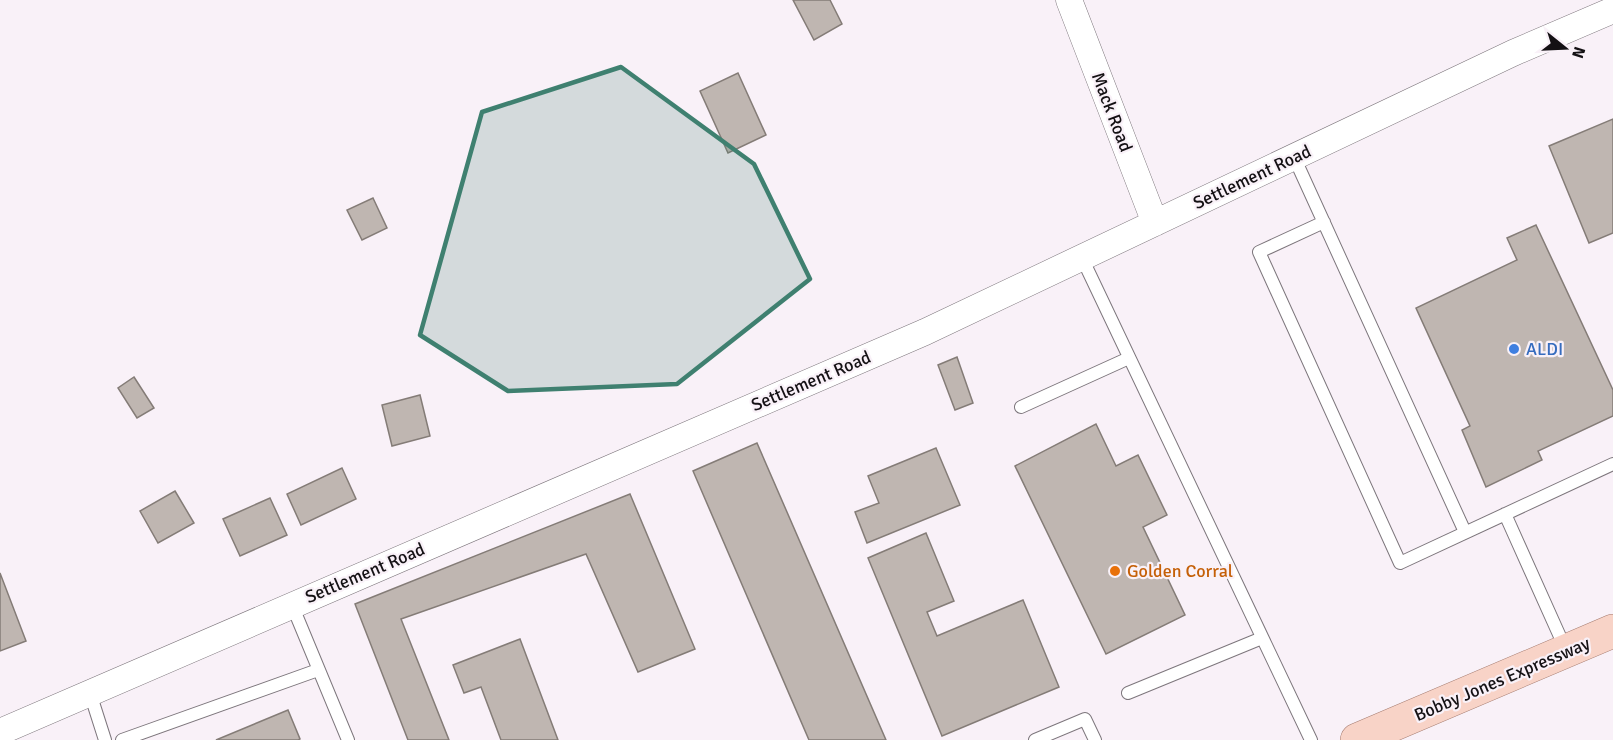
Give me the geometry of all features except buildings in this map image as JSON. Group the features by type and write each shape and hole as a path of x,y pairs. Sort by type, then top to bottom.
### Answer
{"main road":[{"name":"Bobby Jones Expressway","path":"1357,740 1613,631"}],"street":[{"name":"Mack Road","path":"1070,0 1155,223"},
{"name":"Settlement Road","path":"0,732 925,332 1514,53 1613,10"}],"lane":[{"path":"1294,157 1465,532"},
{"path":"1324,222 1259,252 1400,562 1613,464"},
{"path":"1082,258 1311,740"},
{"path":"1022,407 1129,358"},
{"path":"1505,514 1567,651"},
{"path":"292,605 348,740"},
{"path":"1128,693 1262,638"},
{"path":"123,740 318,670"},
{"path":"90,693 105,740"},
{"path":"1035,740 1085,719 1095,740"}],"highlighted area":[{"path":"621,67 754,164 810,279 677,384 508,391 420,335 482,112"}],"place":[{"name":"ALDI","path":"1514,349"},
{"name":"Golden Corral","path":"1115,571"}]}
